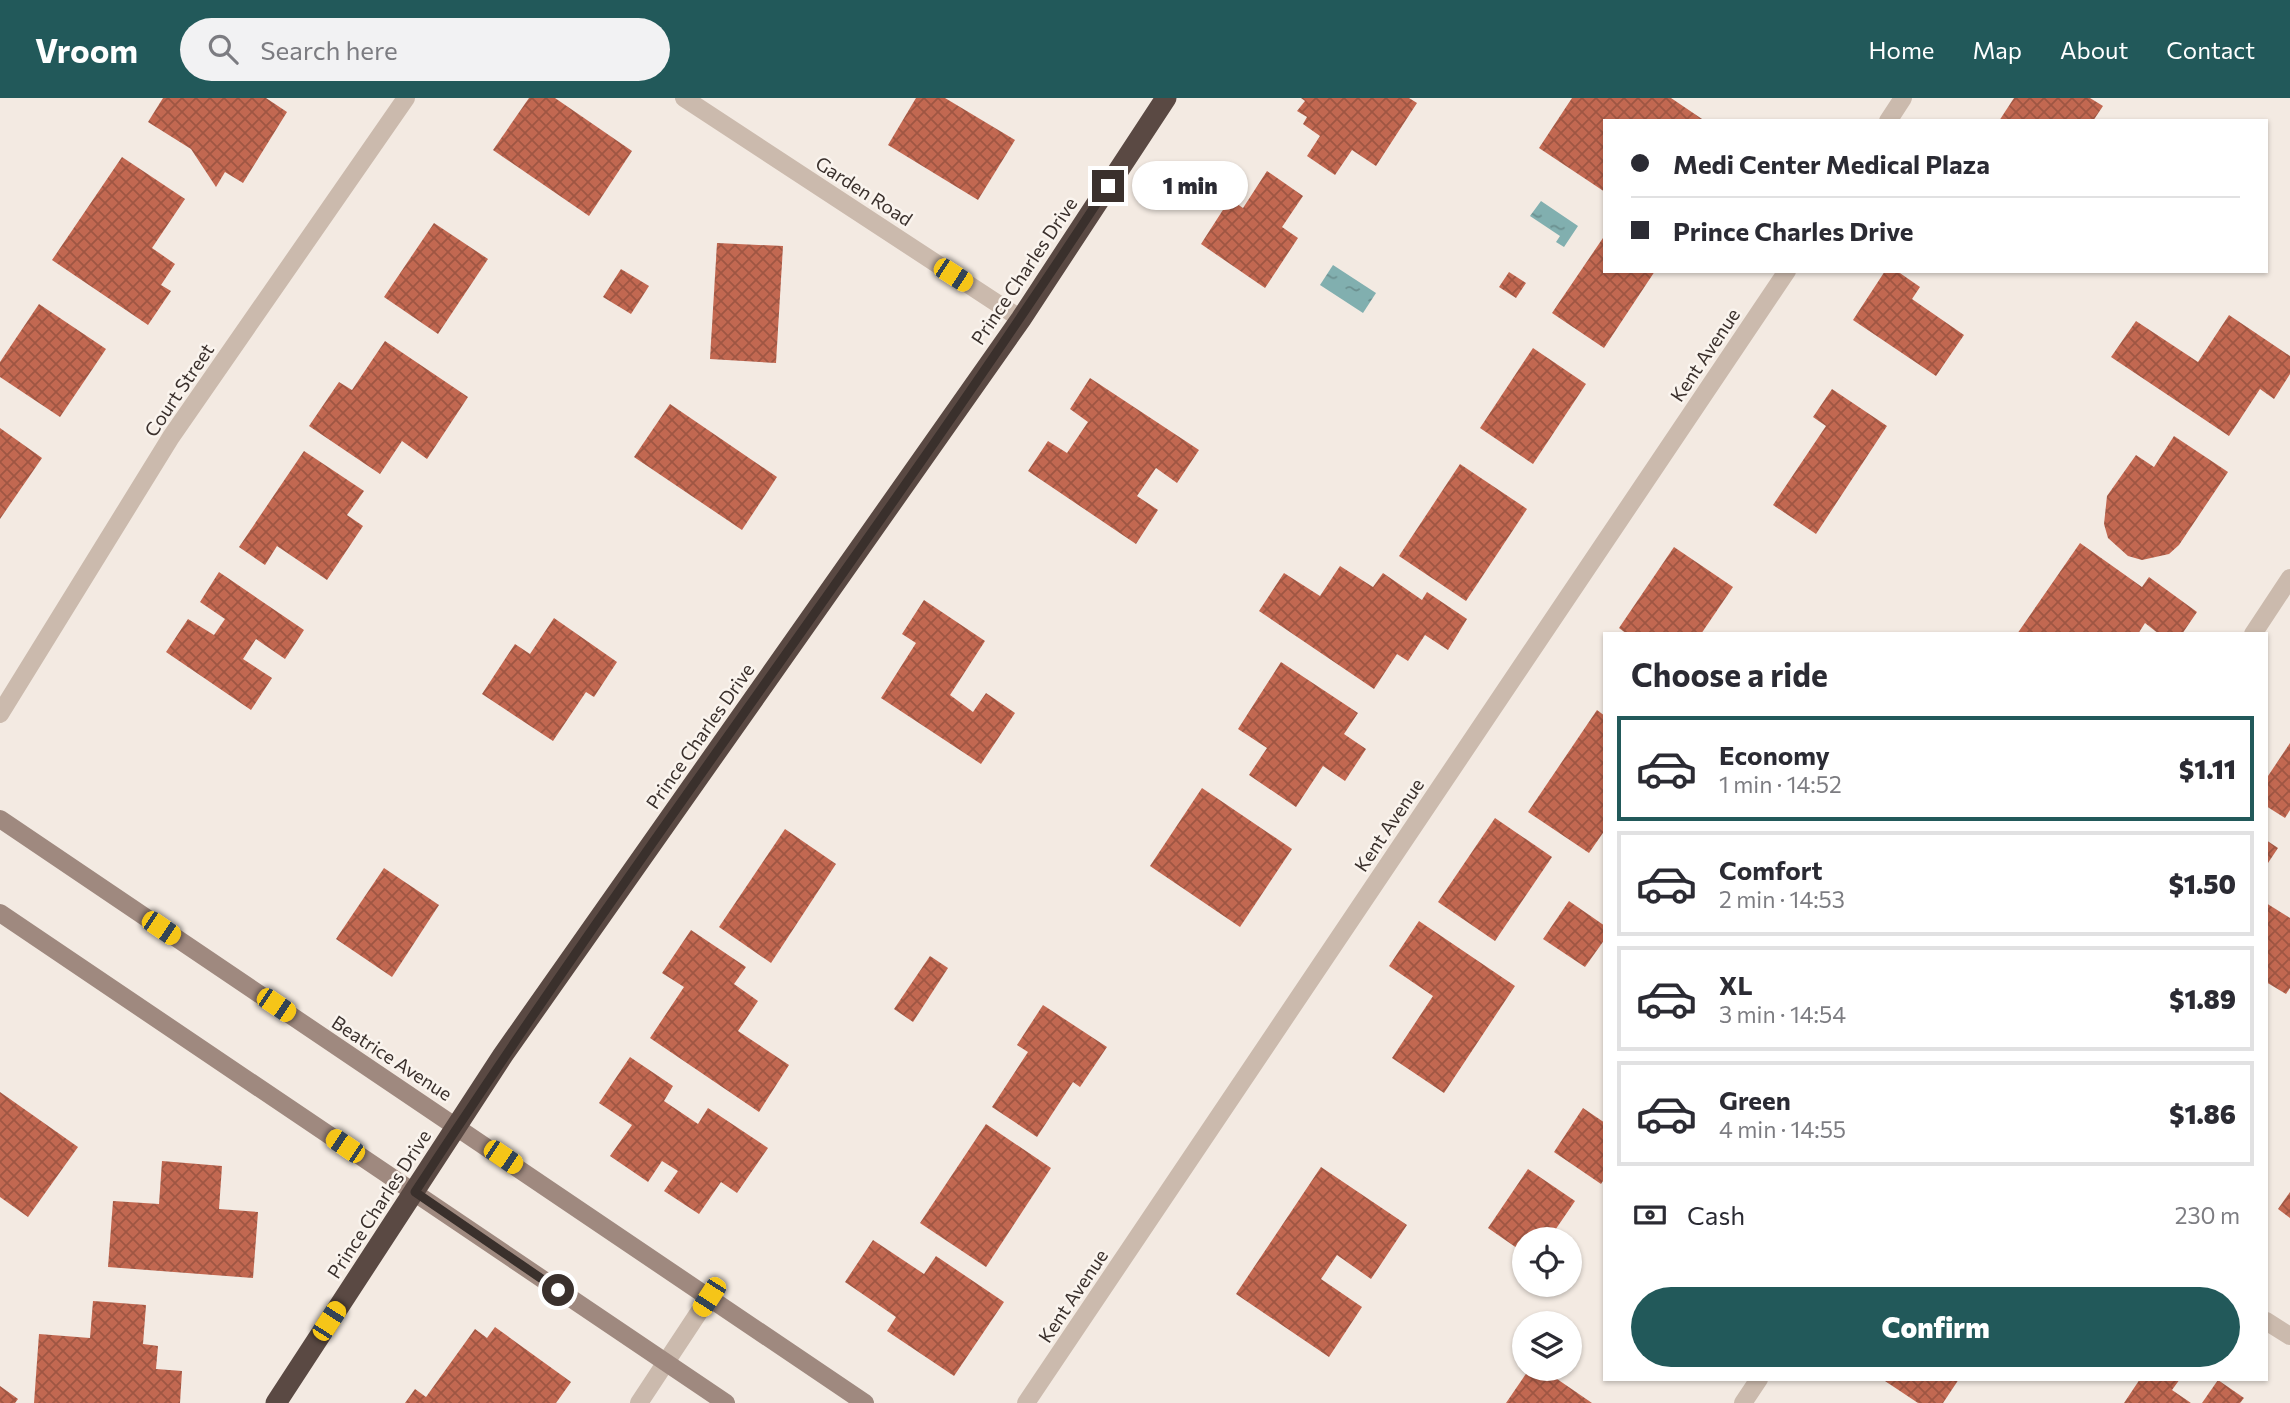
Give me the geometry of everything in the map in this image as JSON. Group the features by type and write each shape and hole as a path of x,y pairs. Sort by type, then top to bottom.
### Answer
{"highway":[{"name":"Prince Charles Drive","path":"276,1403 511,1044 1021,319 1166,98"}],"main road":[{"name":"Beatrice Avenue","path":"0,819 865,1403"},
{"path":"0,913 726,1403"}],"street":[{"name":"Court Street","path":"0,714 171,437 406,98"},
{"name":"Garden Road","path":"684,98 1021,319"},
{"path":"1889,119 1903,98"},
{"name":"Kent Avenue","path":"1027,1403 1786,273"},
{"path":"2254,632 2290,578"},
{"path":"639,1403 709,1297"},
{"path":"2268,1322 2290,1336"},
{"path":"1744,1403 1758,1381"}],"water":[{"path":"1541,201 1578,226 1564,247 1556,242 1560,236 1530,216"},
{"path":"1333,265 1376,293 1363,313 1320,285"}],"building":[{"path":"163,98 266,98 287,112 243,183 225,172 216,187 191,149 148,122"},
{"path":"529,98 555,98 632,151 589,216 493,150"},
{"path":"916,98 945,98 1015,140 978,200 888,145"},
{"path":"1301,98 1409,98 1417,103 1376,166 1352,150 1335,175 1307,156 1320,136 1303,124 1307,117 1297,111 1305,101"},
{"path":"1572,98 1671,98 1702,119 1603,119 1603,191 1539,148"},
{"path":"2014,98 2090,98 2103,106 2094,119 2000,119"},
{"path":"122,157 185,199 152,248 175,264 161,285 171,291 148,325 52,260"},
{"path":"1267,171 1303,196 1282,227 1298,238 1265,288 1201,244 1230,199 1243,208"},
{"path":"434,223 488,259 438,334 384,297"},
{"path":"1603,238 1603,273 1654,273 1604,348 1552,313"},
{"path":"717,243 783,246 776,363 710,359"},
{"path":"621,269 649,286 631,314 603,297"},
{"path":"1509,272 1526,283 1516,298 1499,287"},
{"path":"1884,273 1900,273 1920,287 1912,299 1964,335 1936,376 1853,320"},
{"path":"39,304 106,349 60,417 0,377 0,362"},
{"path":"2229,315 2290,356 2290,374 2274,399 2260,389 2229,436 2111,357 2136,321 2198,362"},
{"path":"385,341 468,397 427,459 402,441 380,474 309,426 339,382 352,390"},
{"path":"1533,348 1586,384 1533,464 1480,428"},
{"path":"1090,378 1199,450 1177,483 1156,468 1137,496 1158,510 1136,544 1028,471 1048,441 1067,453 1088,422 1070,409"},
{"path":"1832,389 1887,426 1816,534 1773,505 1826,426 1813,417"},
{"path":"670,404 777,477 742,530 634,457"},
{"path":"0,428 42,458 0,519"},
{"path":"2174,436 2228,472 2179,545 2169,554 2142,560 2128,556 2108,538 2104,524 2107,496 2136,455 2154,467"},
{"path":"304,451 364,491 347,515 363,526 327,580 277,546 265,565 239,547"},
{"path":"1460,464 1527,509 1466,601 1399,556"},
{"path":"2080,543 2142,587 2149,577 2197,612 2183,632 2156,632 2145,623 2139,632 2018,632"},
{"path":"1674,547 1733,587 1702,632 1624,632 1619,628"},
{"path":"1340,566 1373,587 1383,573 1422,600 1427,592 1467,619 1448,650 1425,635 1408,661 1397,654 1374,689 1259,611 1284,573 1320,596"},
{"path":"219,572 304,630 285,659 256,639 243,659 272,678 251,710 166,652 188,619 214,635 225,619 200,602"},
{"path":"924,600 985,641 950,695 973,712 986,693 1015,713 981,764 881,698 916,643 902,634"},
{"path":"554,618 617,662 594,697 586,692 553,741 482,694 515,644 530,654"},
{"path":"1281,662 1358,713 1344,734 1366,749 1345,781 1323,766 1296,807 1249,775 1267,748 1238,729"},
{"path":"1597,710 1603,714 1603,833 1589,853 1528,812"},
{"path":"2290,743 2290,810 2285,818 2268,807 2268,776"},
{"path":"1202,788 1292,849 1240,927 1150,866"},
{"path":"1495,818 1552,857 1495,941 1438,902"},
{"path":"785,829 836,864 771,963 719,927"},
{"path":"2268,841 2278,848 2268,863"},
{"path":"384,868 439,905 392,977 336,939"},
{"path":"1569,901 1603,925 1603,942 1585,967 1543,939"},
{"path":"2268,904 2290,918 2290,988 2286,994 2268,983"},
{"path":"1419,921 1515,986 1444,1093 1392,1058 1433,996 1389,966"},
{"path":"691,930 746,967 734,984 758,1001 738,1031 789,1065 759,1112 650,1038 684,987 662,973"},
{"path":"930,956 948,968 913,1022 894,1009"},
{"path":"1043,1005 1107,1047 1080,1087 1073,1082 1037,1137 992,1107 1028,1052 1017,1045"},
{"path":"630,1057 673,1086 664,1101 698,1124 708,1108 768,1148 737,1193 721,1182 699,1214 664,1191 678,1171 662,1161 648,1182 610,1156 632,1125 599,1103"},
{"path":"0,1092 78,1147 28,1217 0,1197"},
{"path":"1583,1108 1603,1122 1601,1184 1554,1152"},
{"path":"986,1124 1051,1168 986,1267 920,1223"},
{"path":"162,1161 222,1166 219,1209 258,1212 253,1278 108,1267 113,1201 159,1204"},
{"path":"1321,1167 1407,1225 1371,1279 1337,1255 1321,1279 1362,1307 1329,1357 1236,1294"},
{"path":"1528,1169 1575,1201 1557,1227 1512,1227 1512,1245 1488,1228"},
{"path":"2290,1192 2290,1218 2278,1209"},
{"path":"873,1240 924,1274 936,1256 1004,1302 954,1376 887,1331 896,1317 845,1282"},
{"path":"93,1301 146,1305 143,1344 158,1346 156,1369 182,1371 180,1403 34,1403 39,1334 90,1338"},
{"path":"495,1327 571,1382 556,1403 405,1403 415,1389 426,1397 475,1329 487,1338"},
{"path":"1521,1381 1560,1381 1592,1403 1506,1403"},
{"path":"1885,1381 1958,1381 1943,1403 1918,1403"},
{"path":"2139,1381 2179,1381 2172,1390 2191,1403 2124,1403"},
{"path":"2217,1381 2244,1398 2240,1403 2202,1403"},
{"path":"0,1386 18,1399 15,1403 0,1403"}],"route":[{"path":"558,1290 415,1192 503,1055 1021,319 1108,186"}]}
